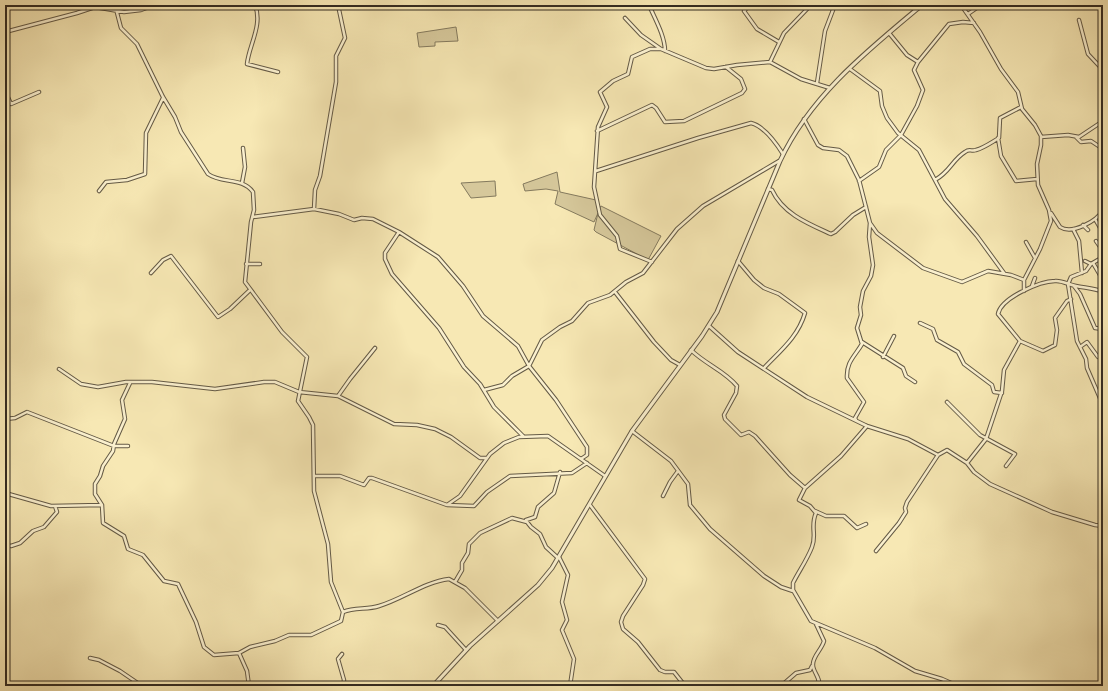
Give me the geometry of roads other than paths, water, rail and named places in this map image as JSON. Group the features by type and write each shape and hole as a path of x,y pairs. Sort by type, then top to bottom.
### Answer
{"street":[{"path":"114,5 121,28 137,44 163,97 175,116 181,132 208,174 215,178 242,183 251,189 254,195 254,210 244,278 250,290 282,332 307,355 306,365 298,392 299,404 313,425 316,500 328,544 330,582 343,612 340,622 315,634 306,636 289,635 276,642 250,648 239,653 218,655 207,651 204,647 196,622 178,584 164,581 143,555 128,549 124,536 104,522 102,505 95,494 94,488 125,419 126,415 122,402 130,383"},
{"path":"5,32 95,7 115,12 135,11 154,5"},
{"path":"255,5 257,11 256,30 246,64 278,72"},
{"path":"314,209 314,190 320,176 336,82 336,56 345,38 338,5"},
{"path":"649,5 654,20 665,39 665,50"},
{"path":"750,5 744,11 755,27 779,42"},
{"path":"770,62 786,31 811,5"},
{"path":"817,83 825,31 833,10 829,5"},
{"path":"432,686 466,650 538,585 558,557 632,431 709,326 717,312 783,154 804,119 830,88 889,33 922,5"},
{"path":"961,5 974,23 999,66 1018,92 1021,107 1035,124 1041,137 1037,164 1037,179 1040,191 1049,210 1060,227 1066,230 1073,229 1095,219 1103,210"},
{"path":"968,14 981,5"},
{"path":"625,18 641,35 661,49"},
{"path":"1079,20 1088,54 1103,70"},
{"path":"860,181 879,167 886,150 901,135 918,106 923,91 914,70 918,62 949,24 967,22 974,23"},
{"path":"889,33 907,54 918,62"},
{"path":"653,262 623,251 620,248 617,236 599,212 594,187 597,131 599,123 607,108 600,94 601,91 613,81 628,74 632,57 650,49 661,49 706,68 714,69 770,62 801,79 830,88"},
{"path":"597,131 651,106 655,106 665,122 682,121 742,93 744,89 741,79 726,67"},
{"path":"850,69 880,91 884,112 901,135 919,150 945,199 977,236 1004,273"},
{"path":"5,91 11,104 39,92"},
{"path":"99,191 106,182 131,179 145,174 145,137 163,97"},
{"path":"1021,107 1000,118 1000,134 998,138 1001,156 1016,181 1037,179"},
{"path":"804,119 821,148 839,150 846,154 860,181 870,223 869,237 873,265 871,276 863,291 860,307 861,315 857,326 861,345 851,358 847,376 864,402 855,418 856,420"},
{"path":"1041,137 1068,134 1081,136 1103,121"},
{"path":"596,171 698,138 751,123 756,125 772,139 783,154"},
{"path":"1075,136 1081,142 1092,141 1103,149"},
{"path":"935,180 946,173 956,159 967,150 977,150 998,138"},
{"path":"242,183 245,167 243,148"},
{"path":"484,390 503,385 514,374 529,366 538,346 545,337 572,321 590,301 615,292 626,282 643,273 677,229 703,206 742,185 780,161"},
{"path":"1103,178 1103,197"},
{"path":"768,190 772,190 785,207 806,223 831,234 853,215 866,207"},
{"path":"252,217 314,209 339,214 354,220 362,218 373,219 399,232 438,257 463,286 483,316 518,346 529,366 556,400 587,447 587,455 581,459"},
{"path":"1024,291 1024,280 1050,226 1049,210"},
{"path":"1095,219 1103,233"},
{"path":"870,223 882,236 918,265 932,272 948,276 962,282 987,271 1004,273 1024,280"},
{"path":"1083,225 1088,230"},
{"path":"1073,229 1079,241 1082,273"},
{"path":"399,232 385,253 385,259 392,274 439,328 462,364 484,390 494,407 523,436"},
{"path":"1096,241 1103,251"},
{"path":"1026,242 1035,258"},
{"path":"151,273 163,260 171,256 219,317 250,290"},
{"path":"1103,258 1092,264 1089,269 1071,278 1068,284 1075,333 1086,359 1087,368 1103,405"},
{"path":"1085,261 1092,264 1103,280"},
{"path":"738,262 754,280 764,288 779,294 805,313 797,331 787,345 764,368"},
{"path":"246,264 260,264"},
{"path":"1032,287 1035,278"},
{"path":"1071,300 1067,301 1055,318 1057,330 1055,344 1042,351 1020,341 998,313 1007,302 1024,291 1053,281 1103,292"},
{"path":"1072,285 1080,294 1095,328 1103,329"},
{"path":"615,292 654,342 671,360 680,365"},
{"path":"920,323 933,329 937,340 958,352 964,364 992,385 994,392 1002,393"},
{"path":"709,326 738,352 807,397 867,426 908,439 938,455"},
{"path":"883,357 894,336"},
{"path":"860,341 883,357 903,368 906,376 914,382"},
{"path":"967,463 986,439 1002,393 1006,365 1020,341"},
{"path":"1080,347 1087,342 1096,355 1103,358"},
{"path":"338,396 375,348"},
{"path":"691,350 704,362 729,378 737,386 735,396 724,414 725,419 741,435 749,432 755,436 790,475 805,488"},
{"path":"59,369 81,384 106,387 130,383 165,382 210,389 270,381 298,392 338,396 390,422 423,425 439,430 480,458 487,458"},
{"path":"947,402 975,431 986,439 1014,454 1006,466"},
{"path":"5,419 15,418 27,412 114,446 128,446"},
{"path":"866,524 857,528 844,516 826,516 799,500 805,488 841,456 867,426"},
{"path":"632,431 667,456 688,484 688,503 694,512 758,572 781,587 794,591"},
{"path":"447,505 460,496 490,454 504,443 523,436 548,436 605,476"},
{"path":"876,551 899,523 906,512 906,504 938,455 947,450 967,463 974,472 990,484 1052,512 1103,526"},
{"path":"314,476 340,476 364,485 369,478 372,478 447,505 474,506 487,492 513,475 573,472 587,463"},
{"path":"663,496 670,482 678,471"},
{"path":"455,582 462,570 462,563 468,553 469,544 478,535 511,519 525,521 535,517 538,507 554,493 560,472"},
{"path":"5,493 55,506 102,505"},
{"path":"590,504 644,578 644,583 622,620 623,629 638,642 660,670 665,672 674,672 685,686"},
{"path":"5,545 20,543 33,531 44,527 57,512 55,506"},
{"path":"815,510 816,513 812,522 814,531 812,546 793,583 794,591 807,617 814,622 879,649 915,671 951,682 958,686"},
{"path":"525,521 540,534 546,547 558,557 568,575 562,602 567,620 562,630 574,659 570,686"},
{"path":"343,612 352,608 378,607 449,579 465,588 498,621"},
{"path":"781,686 796,673 810,670 824,641 821,631 814,622"},
{"path":"438,625 446,627 466,650"},
{"path":"821,631 820,627 828,628"},
{"path":"239,653 247,671 249,686"},
{"path":"342,654 338,659 344,680 343,686"},
{"path":"90,658 99,660 120,671 142,686"},
{"path":"812,665 819,680 818,686"}]}
